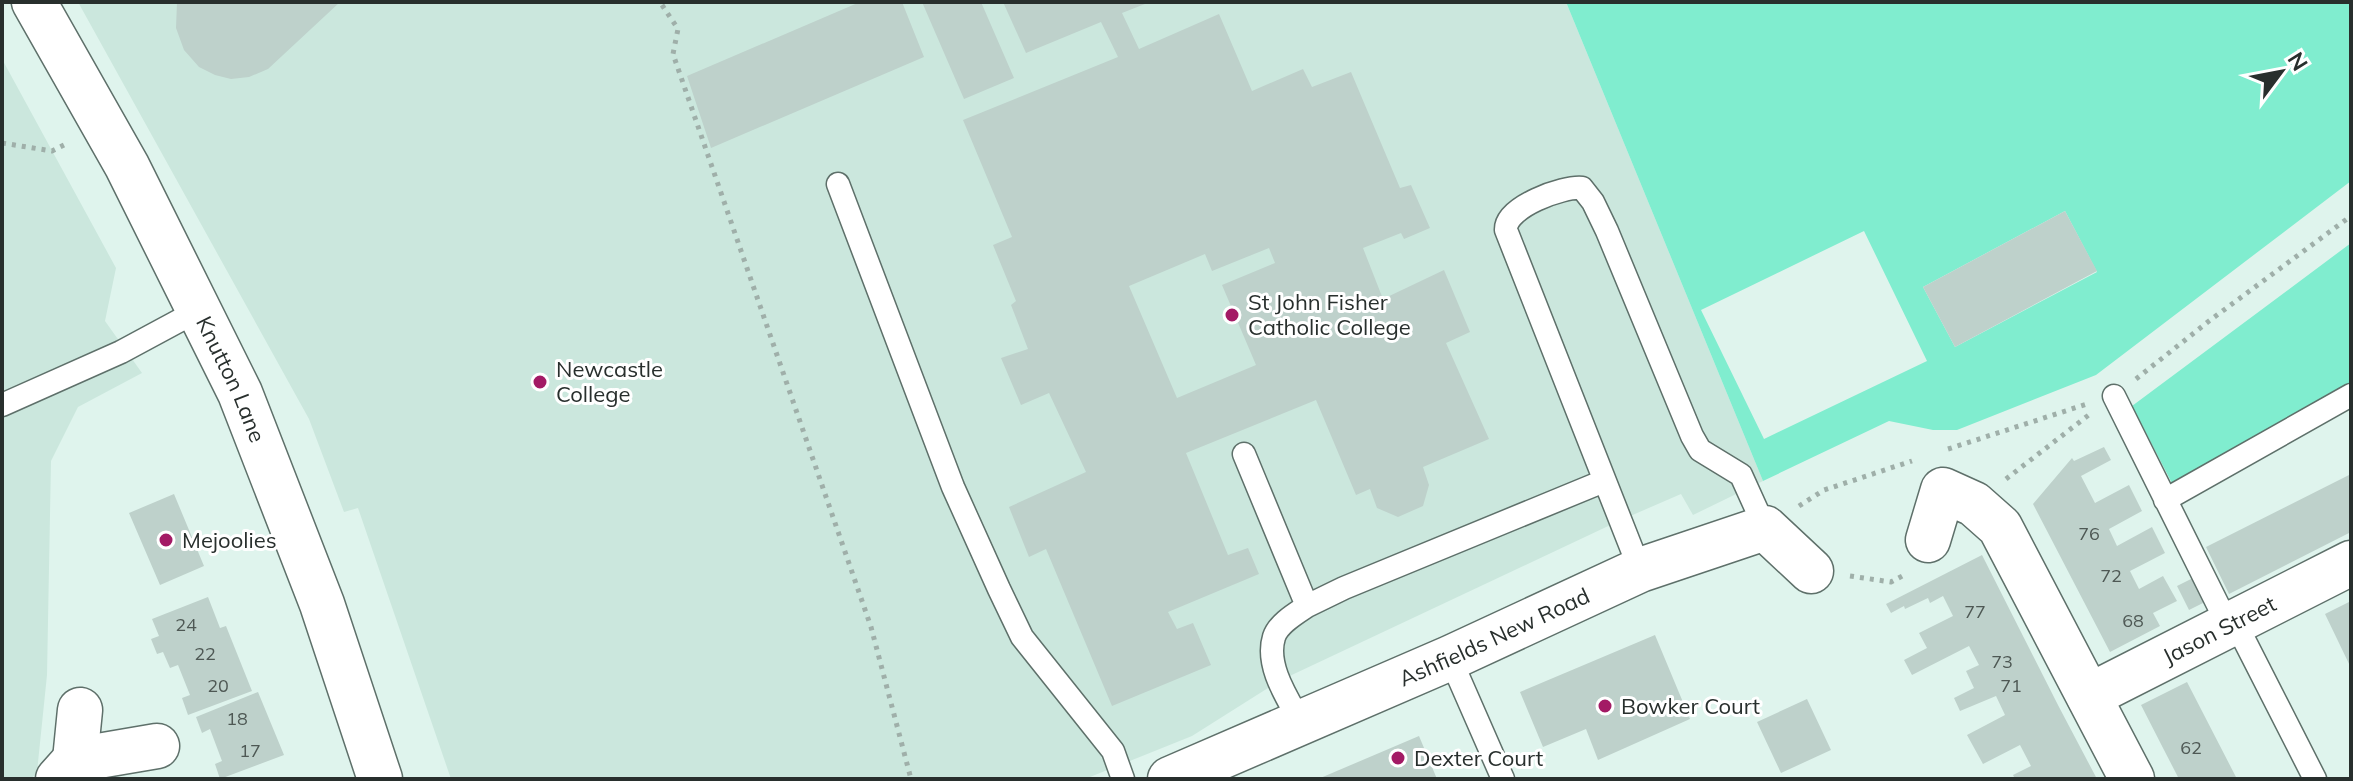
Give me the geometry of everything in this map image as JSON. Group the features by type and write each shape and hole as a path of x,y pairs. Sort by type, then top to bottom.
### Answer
{"street":[{"name":"Knutton Lane","path":"34,2 105,125 240,393 349,681 380,779"},
{"path":"1928,540 1943,490 1974,504 2000,527 2132,779"},
{"path":"1765,528 1811,571"},
{"name":"Ashfields New Road","path":"1170,779 1450,658 1640,570 1765,528"},
{"name":"Jason Street","path":"2089,696 2351,563"},
{"path":"80,710 66,770 157,746"}],"lane":[{"path":"838,184 953,487 1022,637 1113,751 1123,779"},
{"path":"1640,570 1506,230 1511,214 1572,187 1582,188 1593,202 1607,231 1692,436 1700,450 1741,475 1765,528"},
{"path":"2,405 121,352 199,310"},
{"path":"2165,500 2351,395"},
{"path":"2114,396 2165,500 2315,779"},
{"path":"1244,454 1307,606"},
{"path":"1301,723 1279,681 1274,658 1274,637 1288,619 1344,588 1604,481"},
{"path":"1450,658 1503,779"}],"path":[{"path":"662,5 678,29 673,54 871,627 911,779"},
{"path":"2,143 52,151 105,125"},
{"path":"1974,504 2209,321 2351,216"}],"shaded area":[{"path":"78,2 1566,2 1763,481 1693,515 1681,494 1621,520 1279,681 1192,736 1085,779 451,779 358,508 344,512 309,419"},
{"path":"2,59 116,268 105,321 142,373 78,407 51,461 47,675 37,772 31,779 2,779"}],"green space":[{"path":"1566,2 2351,2 2351,181 2096,375 1957,430 1933,430 1889,421 1763,481","holes":["2065,211 2097,272 1955,347 1923,287","1864,231 1927,361 1764,439 1701,310"]},
{"path":"2351,243 2351,388 2175,489 2132,406"}],"building":[{"path":"177,2 340,2 268,69 249,77 231,79 199,67 184,50 176,28"},
{"path":"860,2 902,2 924,57 711,148 687,76"},
{"path":"922,2 981,2 1014,78 964,99"},
{"path":"1003,2 1150,2 1122,13 1139,49 1219,14 1252,91 1303,69 1312,87 1351,72 1400,188 1411,185 1430,228 1404,239 1401,233 1363,248 1383,299 1444,270 1470,332 1446,343 1489,439 1423,467 1429,485 1423,506 1398,517 1377,508 1370,489 1356,495 1316,400 1186,453 1228,555 1248,548 1259,574 1168,612 1177,629 1193,623 1211,665 1112,706 1046,549 1029,557 1009,507 1086,472 1049,393 1021,405 1001,358 1028,349 1011,305 1016,301 993,245 1012,237 963,120 1118,57 1101,22 1026,53","holes":["1269,248 1275,263 1222,285 1256,365 1177,398 1129,286 1205,254 1212,271"]},
{"path":"2065,211 2097,271 1955,347 1923,287"},
{"path":"2104,447 2111,460 2081,476 2095,503 2129,485 2142,511 2109,529 2117,546 2152,527 2165,553 2130,571 2139,589 2163,576 2177,601 2153,613 2160,626 2110,652 2033,504 2072,458 2074,461"},
{"path":"2351,474 2351,532 2229,594 2206,547"},
{"name":"Mejoolies","path":"174,494 204,566 160,585 129,513"},
{"path":"1982,555 2097,779 2015,779 2013,775 2031,766 2020,745 1983,764 1967,735 2005,715 1996,696 1960,711 1954,698 1974,688 1966,671 1979,665 1969,646 1912,675 1904,660 1927,648 1919,633 1953,616 1943,596 1930,603 1928,598 1891,613 1886,604"},
{"path":"2193,578 2205,602 2189,610 2177,586"},
{"path":"208,597 220,628 226,626 252,691 188,715 182,698 190,695 178,665 170,668 163,652 157,654 151,639 159,636 152,619"},
{"path":"2351,601 2351,668 2325,614"},
{"name":"Bowker Court","path":"1655,635 1690,719 1598,760 1586,729 1543,747 1520,692"},
{"path":"2187,682 2237,779 2179,779 2163,748 2141,705"},
{"path":"258,692 284,755 220,779 215,764 222,761 210,729 202,733 196,717"},
{"path":"1807,699 1831,750 1781,773 1757,722"},
{"name":"Dexter Court","path":"1419,736 1437,779 1318,779"}],"place":[{"name":"St John Fisher Catholic College","path":"1232,315"},
{"name":"Newcastle College","path":"540,382"},
{"name":"Mejoolies","path":"166,540"},
{"name":"Bowker Court","path":"1605,706"},
{"name":"Dexter Court","path":"1398,758"}]}
